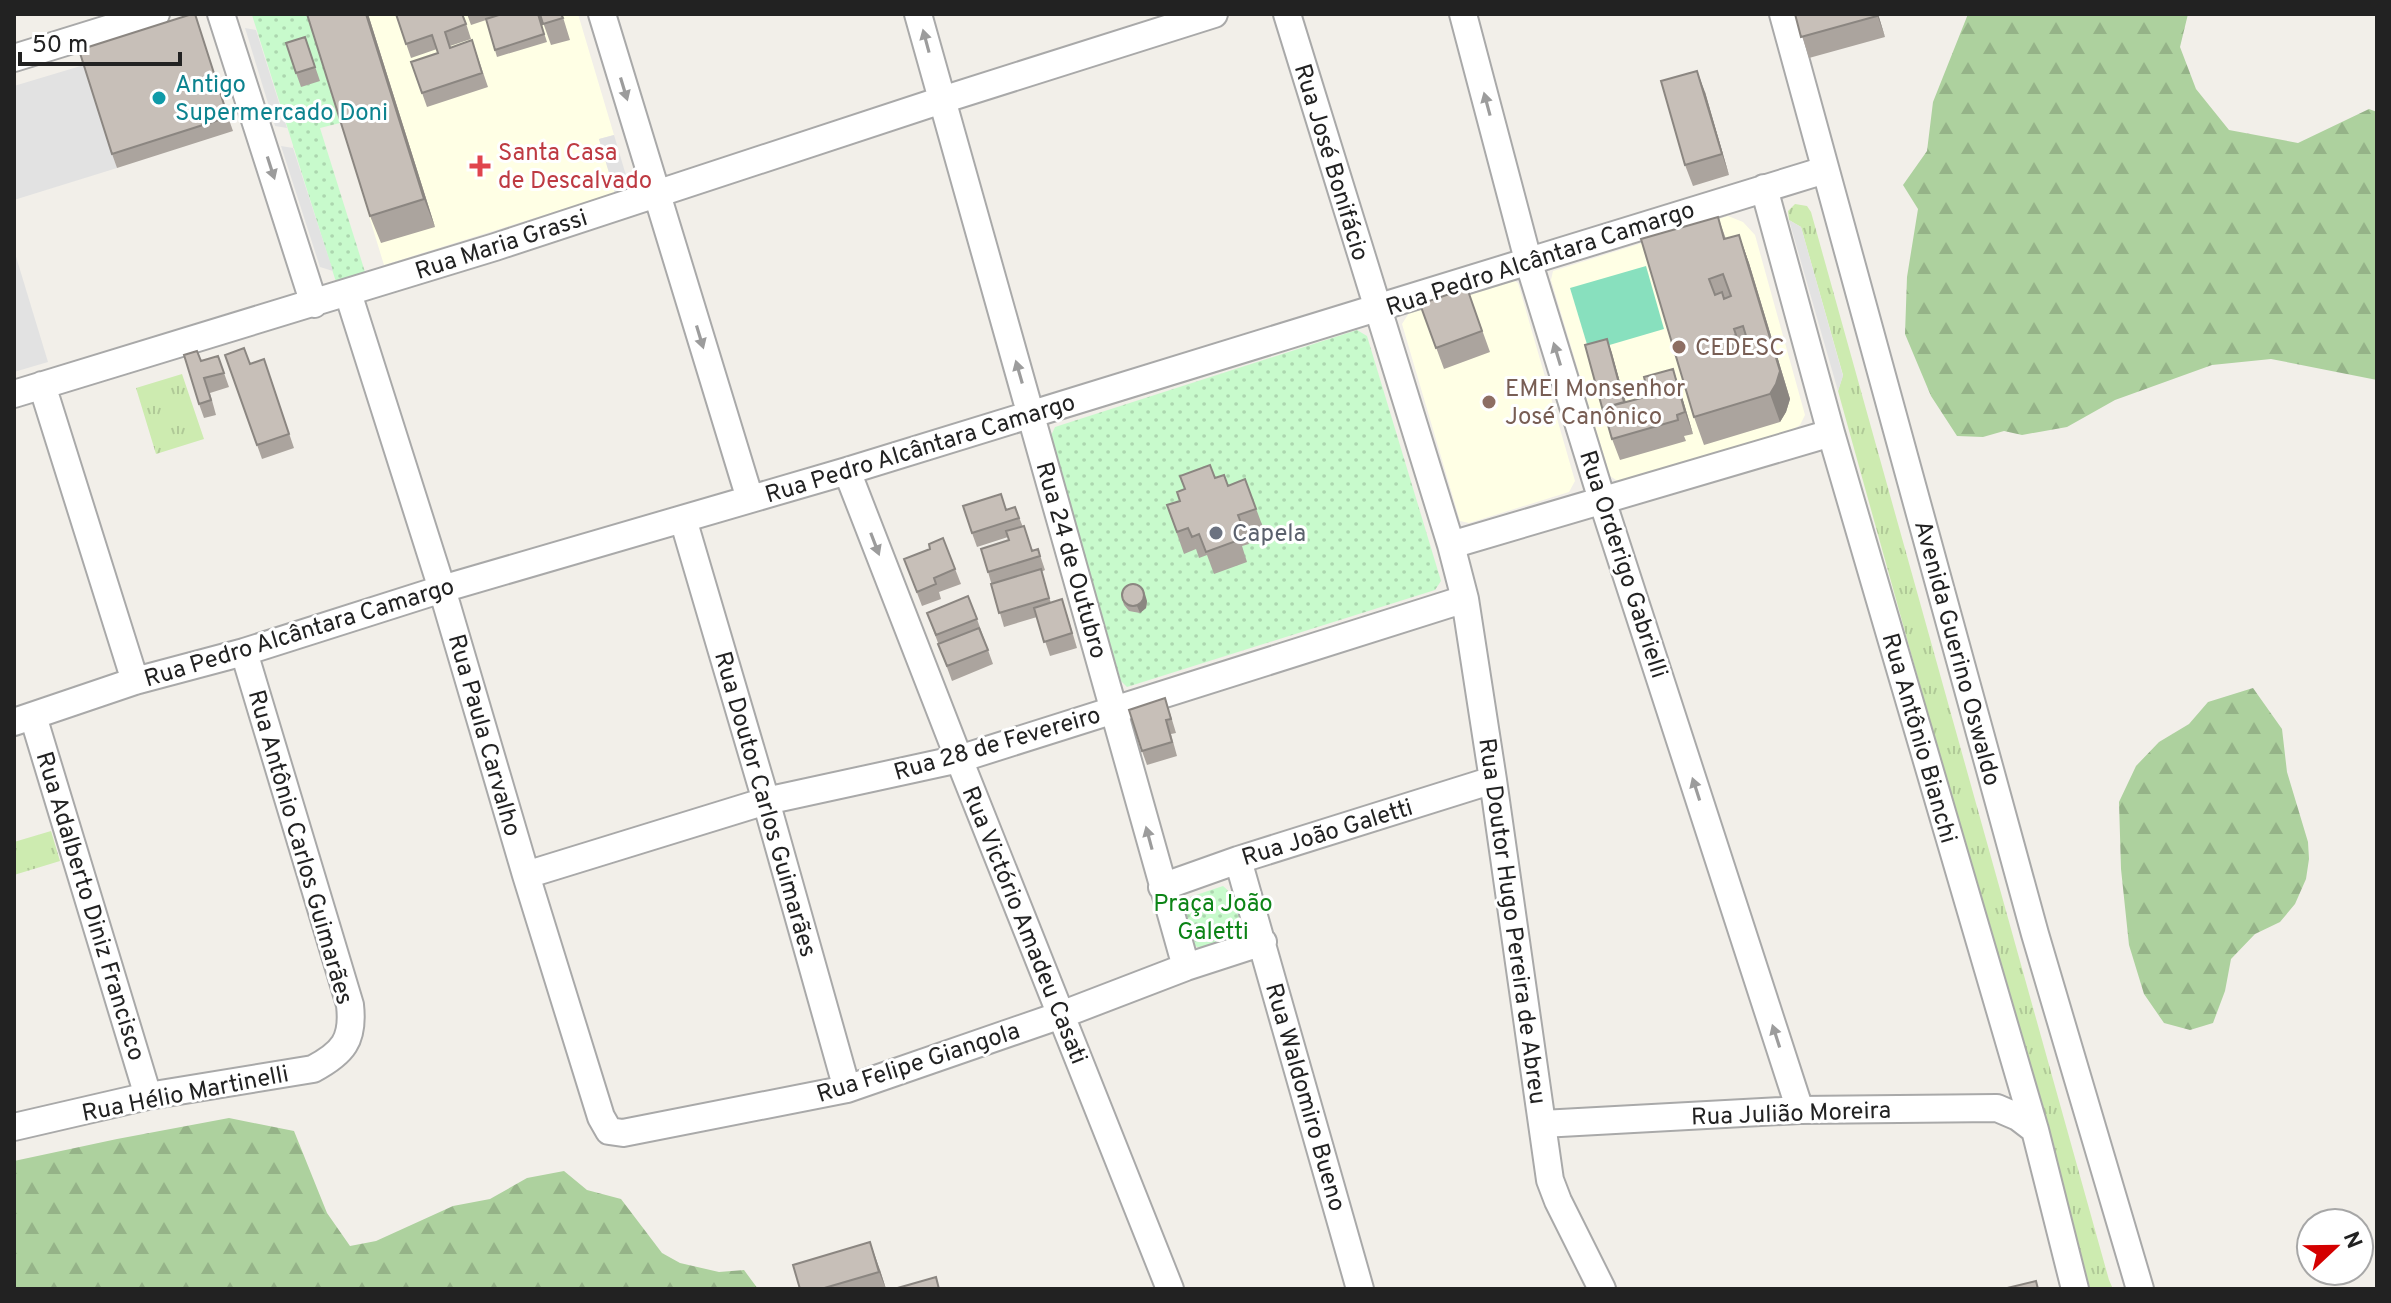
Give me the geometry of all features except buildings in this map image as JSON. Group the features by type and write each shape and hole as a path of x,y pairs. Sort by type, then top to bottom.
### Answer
{"street":[{"path":"14,58 156,14"},
{"path":"221,14 314,304"},
{"path":"602,14 750,499"},
{"name":"Rua 24 de Outubro","path":"918,14 1186,967"},
{"name":"Rua Maria Grassi","path":"14,394 314,304 1214,14"},
{"name":"Rua José Bonifácio","path":"1287,14 1451,545"},
{"name":"Rua Orderigo Gabrielli","path":"1463,14 1528,260 1602,500 1800,1110"},
{"name":"Avenida Guerino Oswaldo","path":"1783,14 2035,934 2140,1289"},
{"name":"Rua Pedro Alcântara Camargo","path":"24,719 135,681 244,652 442,589 847,471 1825,170"},
{"name":"Rua Antônio Bianchi","path":"1764,188 1831,433 2035,1130 2075,1289"},
{"name":"Rua Paula Carvalho","path":"348,293 442,589 601,1117 609,1131"},
{"path":"42,385 135,681"},
{"path":"1451,545 1831,433"},
{"name":"Rua Victório Amadeu Casati","path":"847,471 1170,1289"},
{"name":"Rua Doutor Carlos Guimarães","path":"683,519 847,1089"},
{"name":"Rua Doutor Hugo Pereira de Abreu","path":"1451,545 1465,599 1550,1180 1602,1289"},
{"name":"Rua 28 de Fevereiro","path":"526,875 766,801 959,759 1465,599"},
{"name":"Rua Antônio Carlos Guimarães","path":"244,652 350,1005 352,1025 346,1042"},
{"name":"Rua Adalberto Diniz Francisco","path":"24,719 148,1096"},
{"name":"Rua João Galetti","path":"1162,887 1493,780"},
{"name":"Rua Waldomiro Bueno","path":"1238,860 1360,1289"},
{"name":"Rua Felipe Giangola","path":"609,1131 623,1133 847,1089 1263,942"},
{"name":"Rua Hélio Martinelli","path":"14,1127 148,1096 313,1069 331,1060 346,1042"},
{"name":"Rua Julião Moreira","path":"1542,1124 1800,1110 1997,1108 2018,1117 2035,1130"}],"shaded area":[{"name":"Santa Casa de Descalvado","path":"330,14 578,14 614,135 599,139 615,193 384,265 309,20"},
{"path":"245,28 256,30 287,128 275,126"},
{"path":"84,65 117,168 14,200 14,86"},
{"path":"614,135 630,189 615,193 599,139"},
{"path":"281,146 293,148 333,271 320,267"},
{"name":"CEDESC","path":"1728,216 1743,222 1755,235 1805,415 1800,425 1790,431 1631,481 1619,482 1610,476 1551,280 1553,271"},
{"path":"1789,220 1801,227 1843,376 1838,391"},
{"path":"14,250 48,362 14,372"},
{"name":"EMEI Monsenhor José Canônico","path":"1511,279 1518,283 1575,481 1569,492 1469,523 1460,521 1402,324 1409,313"}],"green space":[{"path":"307,14 340,123 320,128 365,272 336,282 252,15"},
{"path":"1968,14 2188,14 2180,47 2196,89 2229,130 2298,143 2369,109 2377,112 2377,380 2271,359 2212,365 2115,400 2067,427 2022,435 2004,431 1983,437 1957,436 1931,396 1905,334 1907,277 1918,209 1903,185 1927,151 1933,102"},
{"path":"1795,204 1807,206 1811,212 2113,1289 2088,1289 1838,391 1843,375 1801,227 1789,220 1788,211"},
{"path":"1646,266 1664,329 1589,351 1570,288"},
{"path":"1357,330 1367,336 1441,581 1435,590 1127,687 1121,681 1050,438 1055,427"},
{"path":"182,374 204,439 156,454 136,388"},
{"path":"2253,688 2282,729 2287,772 2308,842 2306,879 2295,904 2280,922 2255,934 2231,959 2225,991 2213,1023 2190,1030 2164,1023 2144,994 2129,945 2121,869 2119,802 2136,766 2159,742 2189,724 2208,702"},
{"path":"51,831 60,861 14,875 14,842"},
{"name":"Praça João Galetti","path":"1223,886 1238,909 1241,930 1239,936 1205,950 1195,946 1183,907 1187,898"},
{"path":"229,1118 294,1131 327,1213 350,1246 376,1241 453,1206 490,1199 527,1178 564,1171 587,1190 621,1199 662,1253 680,1263 719,1272 744,1270 758,1289 14,1289 14,1161"}],"place":[{"name":"Antigo Supermercado Doni","path":"159,98"},
{"name":"Santa Casa de Descalvado","path":"480,166"},
{"name":"CEDESC","path":"1679,347"},
{"name":"EMEI Monsenhor José Canônico","path":"1489,402"},
{"name":"Capela","path":"1216,533"}]}
